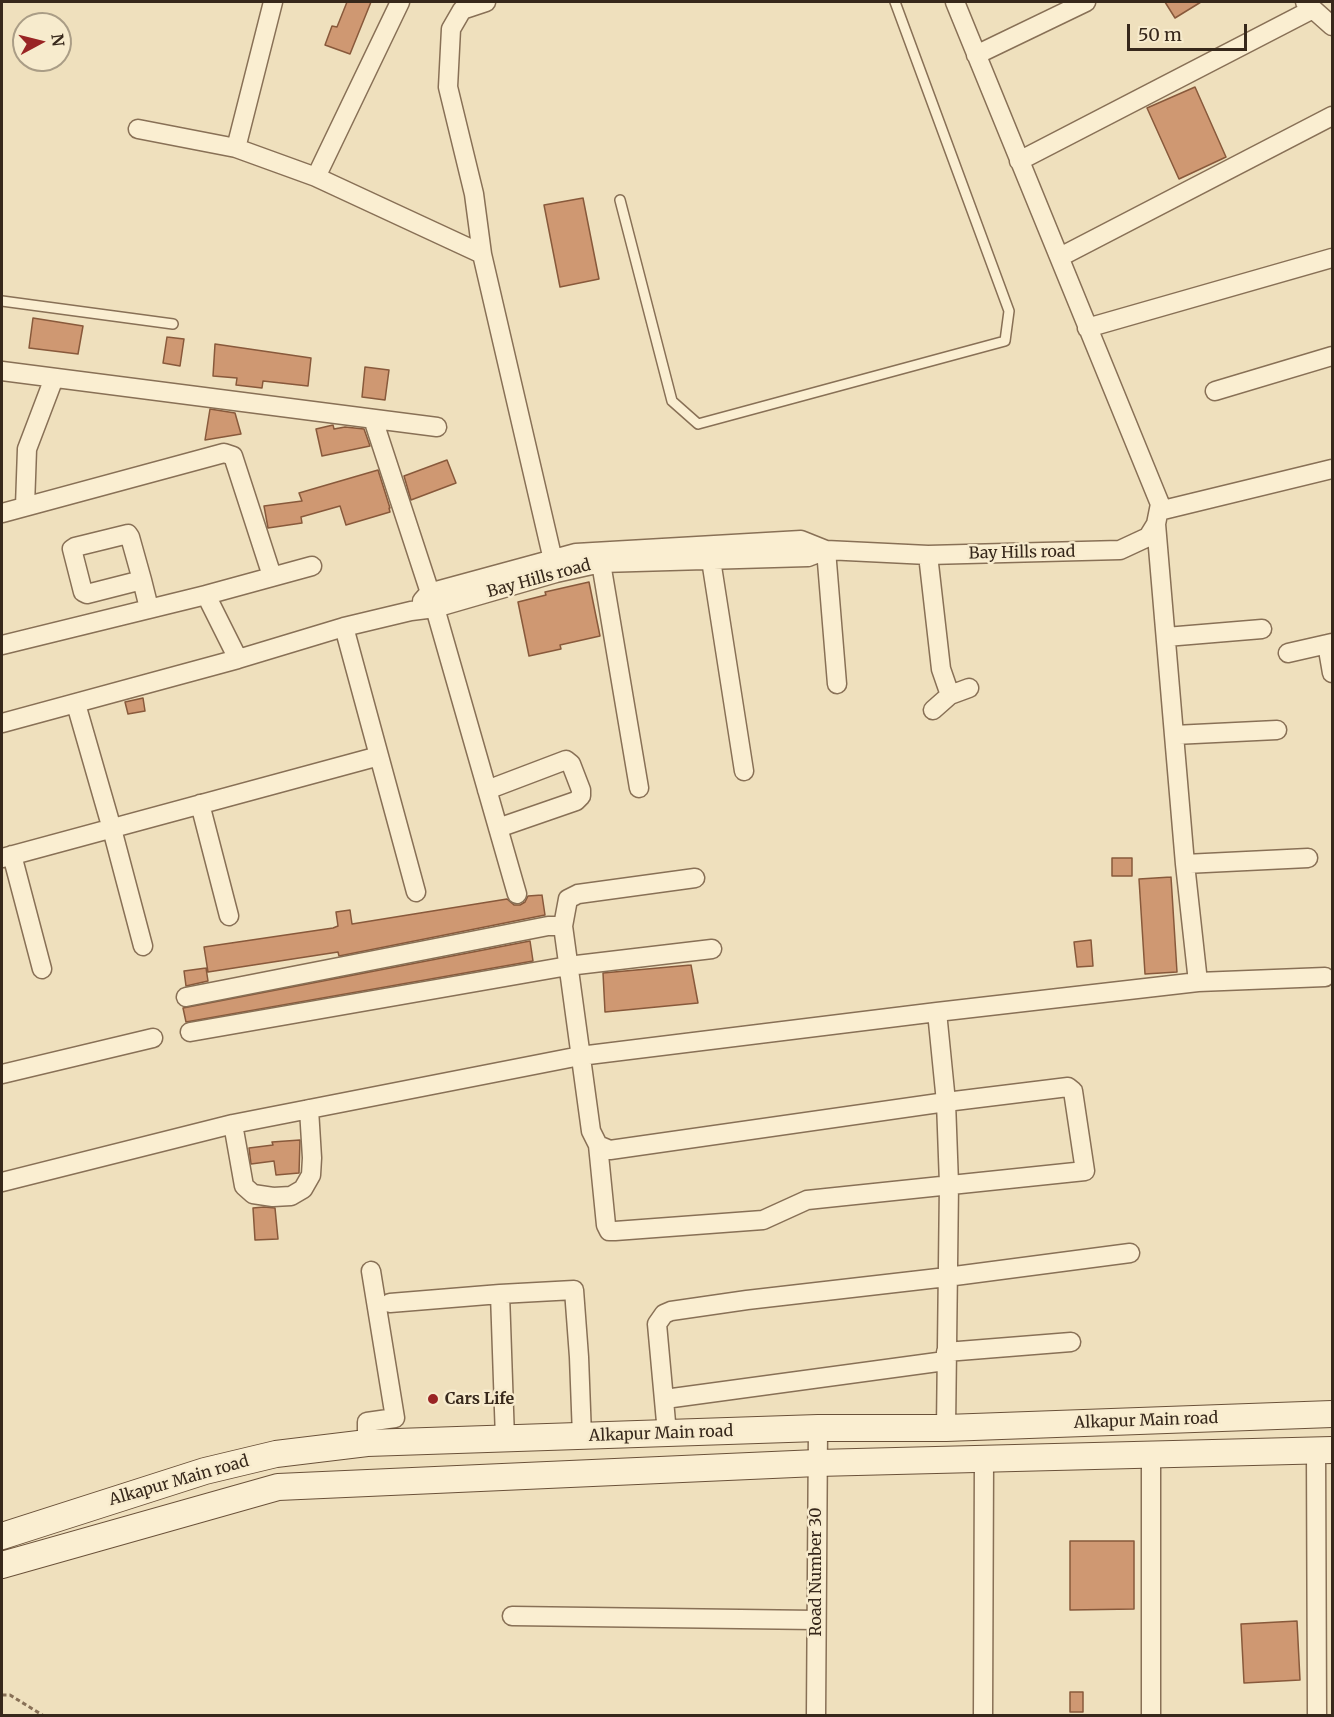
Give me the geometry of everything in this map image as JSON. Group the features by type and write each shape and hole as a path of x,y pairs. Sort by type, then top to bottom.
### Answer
{"street":[{"path":"236,148 273,2"},
{"path":"316,177 400,2"},
{"path":"486,2 462,10 451,29 448,87 474,194 482,254 555,566"},
{"path":"955,2 1160,504 1157,517 1166,637 1185,864 1198,982"},
{"path":"976,55 1086,2"},
{"path":"1019,161 1309,5 1332,26"},
{"path":"1060,257 1332,116"},
{"path":"138,129 236,148 316,177 482,254"},
{"path":"1087,328 1332,258"},
{"path":"1215,391 1332,356"},
{"path":"2,371 437,426"},
{"path":"26,506 27,448 54,378"},
{"path":"373,419 432,601 516,894"},
{"path":"2,513 224,453 233,456 272,576"},
{"path":"1157,517 1332,469"},
{"name":"Bay Hills road","path":"555,566 808,557 826,550 928,555 1120,550 1148,537 1157,517"},
{"path":"2,723 238,659 344,627 411,611 432,601 555,566 576,553 801,540 826,550 837,684"},
{"path":"928,555 940,669 950,695"},
{"path":"711,560 744,771"},
{"path":"601,563 639,788"},
{"path":"2,645 206,595 312,566"},
{"path":"142,580 149,608"},
{"path":"206,595 238,659"},
{"path":"344,627 416,892"},
{"path":"1166,637 1262,629"},
{"path":"1288,653 1330,643 1332,673"},
{"path":"933,710 950,695 969,688"},
{"path":"76,704 143,946"},
{"path":"1174,735 1277,730"},
{"path":"42,969 7,856 379,756"},
{"path":"487,790 566,760 571,764 581,790 581,796 576,801 498,828"},
{"path":"200,804 230,916"},
{"path":"1185,864 1308,858"},
{"path":"598,1145 610,1150 946,1102 1068,1088 1073,1091 1085,1171 807,1200 763,1220 609,1231 606,1225 598,1145 591,1131 563,926 568,899 578,894 696,878"},
{"path":"186,997 548,926 563,926"},
{"path":"190,1032 568,966 712,949"},
{"path":"2,1182 233,1124 580,1056 1198,982 1325,977"},
{"path":"937,1012 946,1102 949,1184 946,1428"},
{"path":"2,1074 153,1038"},
{"path":"233,1124 244,1186 253,1194 273,1197 291,1196 303,1189 311,1175 309,1109"},
{"path":"667,1433 657,1324 664,1314 671,1311 1130,1253"},
{"path":"366,1443 367,1422 395,1418 371,1271"},
{"path":"390,1303 574,1290 582,1436"},
{"path":"501,1294 505,1438"},
{"path":"665,1399 946,1357 1071,1342"},
{"name":"Alkapur Main road","path":"2,1536 205,1471 276,1454 366,1443 818,1428 946,1428 1332,1414"},
{"name":"Road Number 30","path":"816,1716 818,1428"},
{"path":"1317,1716 1324,1450"},
{"name":"Alkapur Main road","path":"2,1565 265,1490 298,1486 817,1463 1324,1450"},
{"path":"1151,1455 1151,1716"},
{"path":"256,1459 265,1490"},
{"path":"983,1716 984,1459"},
{"path":"512,1616 816,1620"}],"lane":[{"path":"620,200 672,401 698,424 1005,341 1009,311 895,2"},
{"path":"2,302 173,324"}],"path":[{"path":"2,1695 10,1695 44,1716"}],"building":[{"path":"347,2 371,2 350,54 325,45 332,26 337,27"},
{"path":"1165,2 1201,2 1175,18"},
{"path":"1195,87 1226,157 1179,179 1147,108"},
{"path":"583,198 599,279 560,287 544,205"},
{"path":"33,318 83,326 78,354 29,348"},
{"path":"167,337 184,339 180,366 163,363"},
{"path":"215,344 311,358 308,386 263,381 262,388 236,385 237,378 213,376"},
{"path":"365,367 389,370 385,400 362,397"},
{"path":"210,409 235,413 241,434 205,440"},
{"path":"333,425 334,429 345,427 364,429 370,446 322,456 316,429"},
{"path":"447,460 456,483 411,500 404,476"},
{"path":"378,470 390,512 346,525 340,506 301,517 302,523 268,528 264,506 302,501 299,493"},
{"path":"589,582 600,636 560,645 561,649 529,656 518,602 546,595 545,592"},
{"path":"143,698 145,711 128,714 125,702"},
{"path":"1112,858 1132,858 1132,876 1112,876"},
{"path":"1171,877 1177,972 1145,974 1139,879"},
{"path":"542,895 545,915 339,956 338,952 208,972 204,947 333,928 338,926 336,912 350,910 352,924 507,899 514,905 520,905 528,896"},
{"path":"1091,940 1093,966 1077,967 1074,942"},
{"path":"530,941 533,961 186,1022 183,1008"},
{"path":"691,965 698,1003 605,1012 603,973"},
{"path":"206,968 208,981 186,986 184,971"},
{"path":"300,1140 299,1173 276,1175 274,1161 251,1164 249,1148 273,1145 272,1142"},
{"path":"253,1208 275,1208 278,1239 255,1240"},
{"path":"1070,1541 1134,1541 1134,1609 1070,1610"},
{"path":"1297,1621 1300,1680 1244,1683 1241,1624"},
{"path":"1070,1692 1083,1692 1083,1712 1070,1712"}],"place":[{"name":"Cars Life","path":"433,1399"}]}
